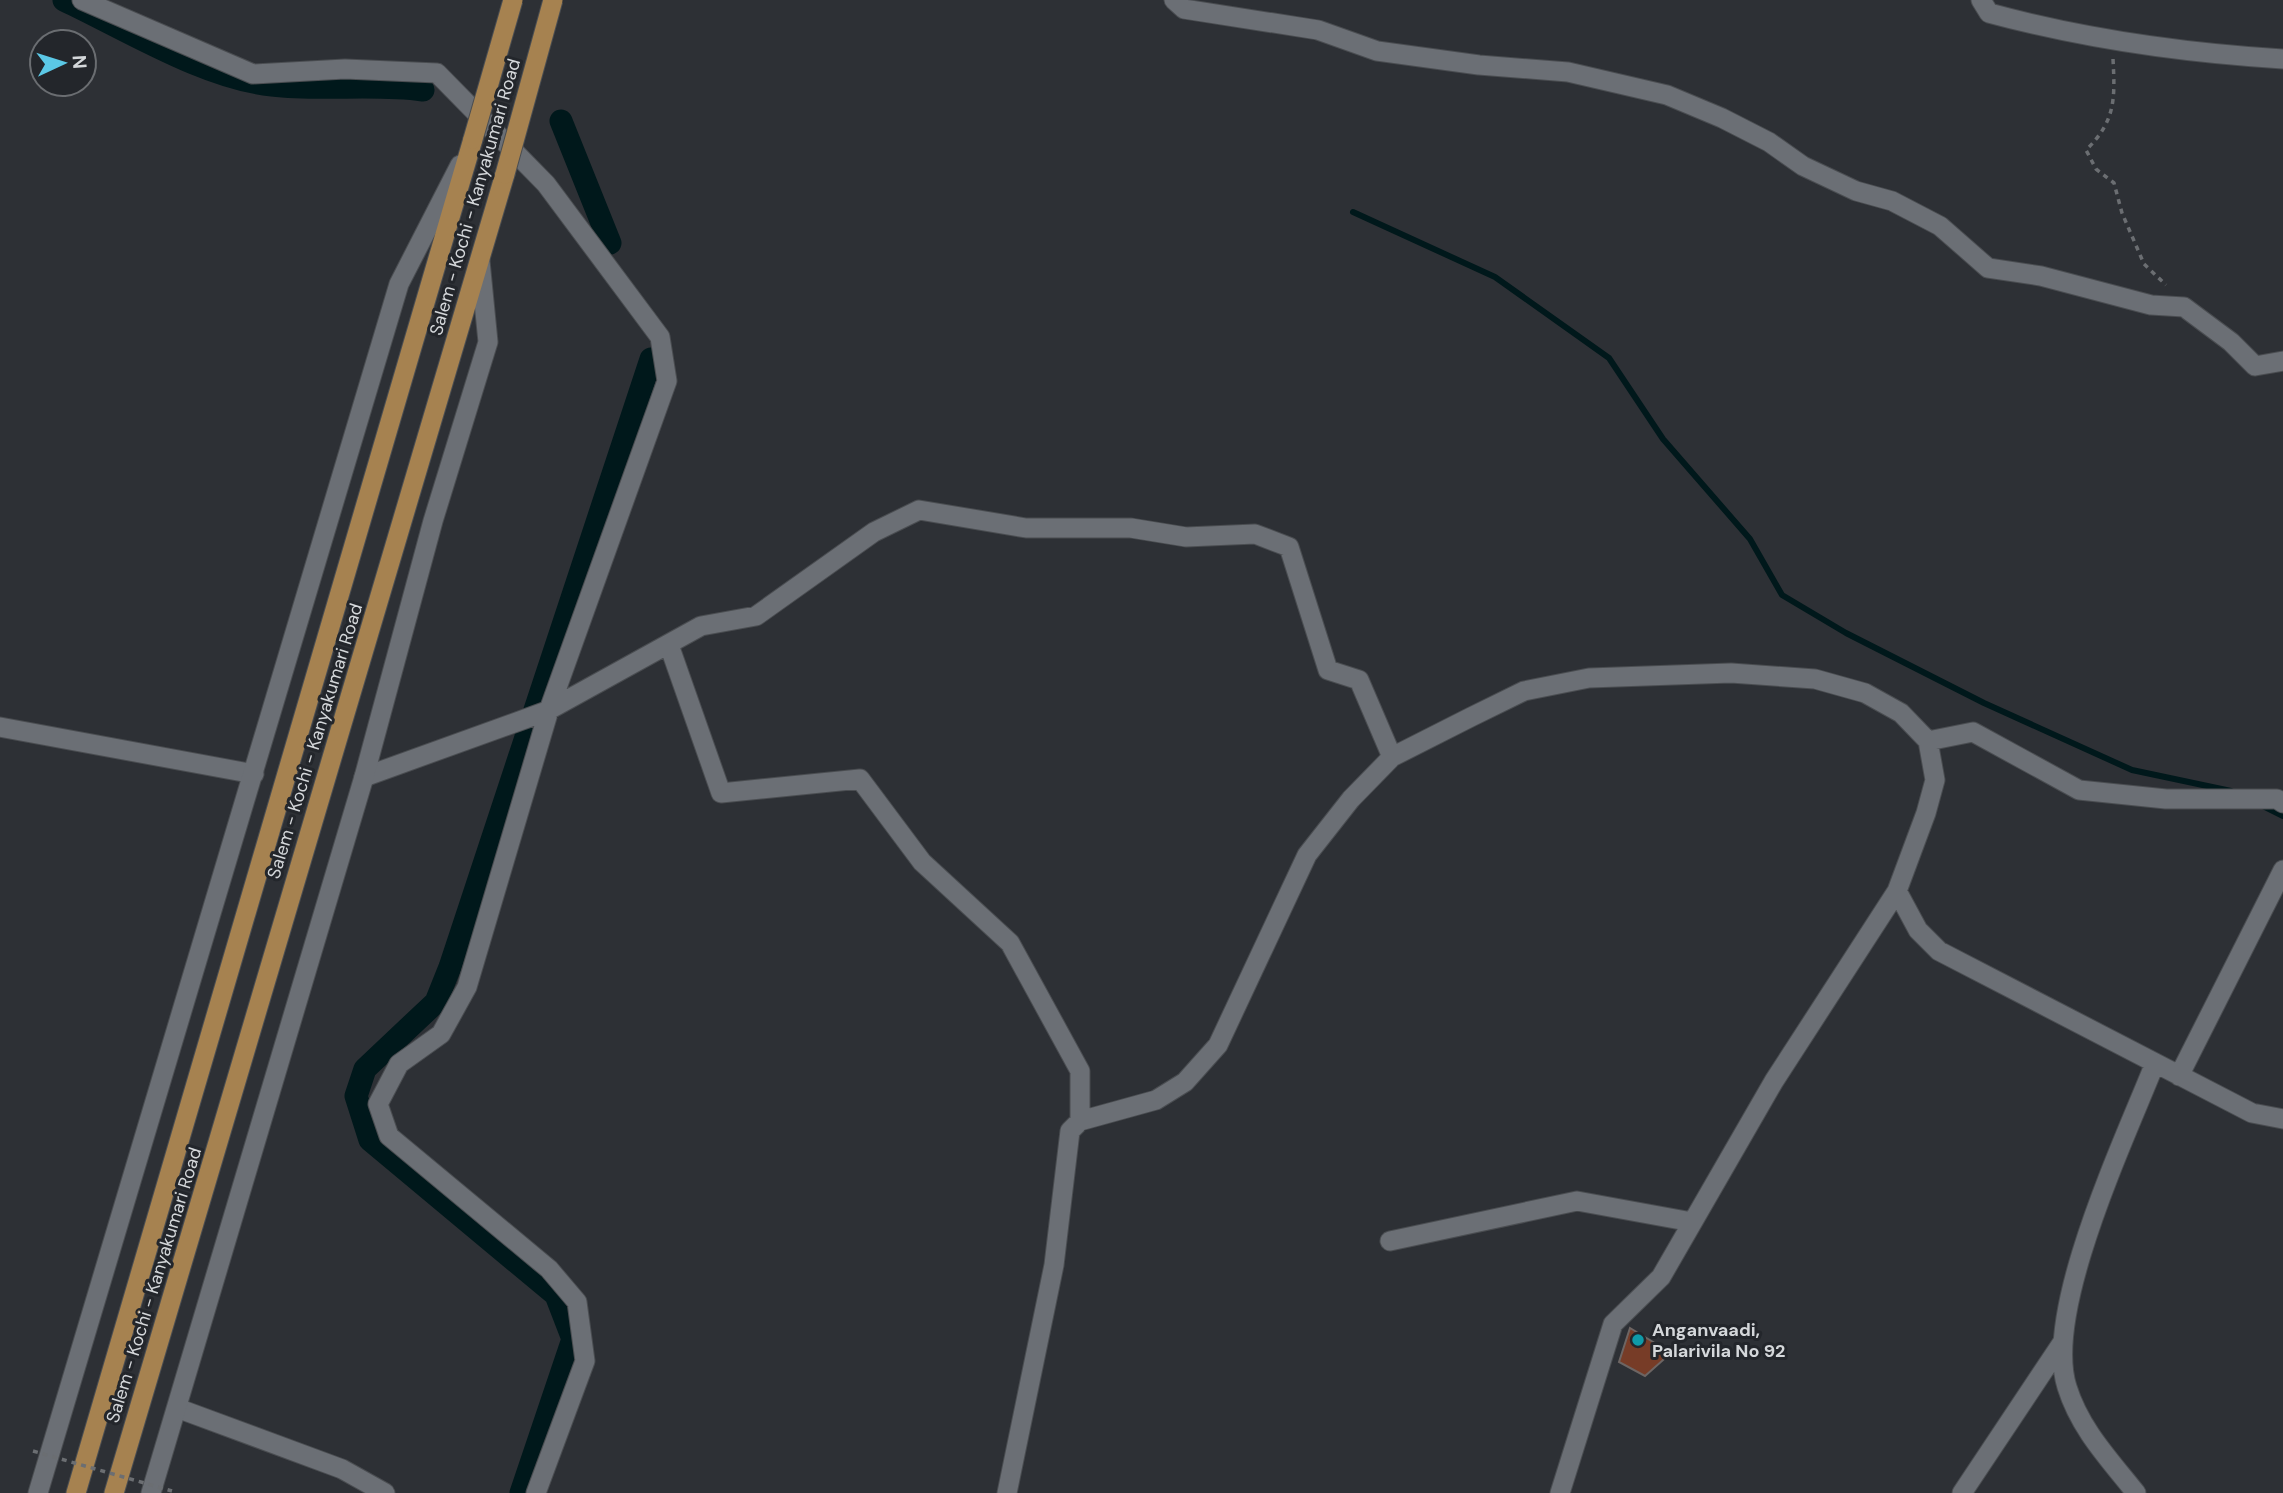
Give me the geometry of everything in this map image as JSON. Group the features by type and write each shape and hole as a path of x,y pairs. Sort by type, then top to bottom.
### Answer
{"highway":[{"name":"Salem - Kochi - Kanyakumari Road","path":"76,1493 513,0"},
{"name":"Salem - Kochi - Kanyakumari Road","path":"114,1493 480,261 553,0"}],"street":[{"path":"82,0 253,74 345,69 437,73 546,184 660,337 667,381 548,710 467,987 441,1034 398,1064 378,1104 389,1136 549,1269 577,1302 585,1361 536,1493"},
{"path":"1174,0 1184,9 1318,30 1377,51 1479,65 1568,72 1667,95 1722,118 1835,181 1856,191 1892,201 1940,226 1988,268 2041,276 2151,305 2184,307 2231,342 2255,366 2283,361"},
{"path":"1981,0 1989,13 2047,28 2219,55 2283,59"},
{"path":"38,1493 399,284 473,139"},
{"path":"150,1493 364,777 433,521 488,342 480,261"},
{"path":"364,777 548,710 701,626 756,616 874,532 919,510 1026,528 1131,528 1186,537 1255,534 1289,547 1328,670 1359,680 1392,757"},
{"path":"668,645 721,793 860,779 922,862 1010,943 1080,1071 1080,1121"},
{"path":"1007,1493 1054,1265 1070,1131 1080,1121 1156,1100 1185,1082 1210,1054 1244,994 1307,855 1351,799 1392,757 1524,691 1589,678 1718,673 1815,680 1865,692 1901,713 1928,741 1935,780 1926,813 1897,891 1774,1081 1661,1277 1613,1324 1560,1493"},
{"path":"0,727 254,774"},
{"path":"1928,741 1973,732 2080,790 2166,799 2277,799 2283,803"},
{"path":"2179,1076 2283,870"},
{"path":"1897,891 1918,930 1939,951 2252,1113 2283,1119"},
{"path":"2136,1493 2081,1425 2066,1385 2062,1343 2067,1302 2088,1237 2155,1063"},
{"path":"1390,1241 1577,1201 1692,1222"},
{"path":"1962,1493 2062,1343"},
{"path":"177,1408 342,1469 385,1493"}],"path":[{"path":"2112,39 2114,110 2099,138 2086,150 2096,169 2114,183 2122,213 2144,264 2184,307"},
{"path":"33,1451 172,1491"}],"building":[{"name":"Anganvaadi, Palarivila No 92","path":"1630,1328 1671,1353 1645,1376 1619,1362"}],"waterway":[{"path":"64,0 166,51 246,81 291,87 385,87 423,90"},
{"path":"561,121 610,243"},
{"path":"1353,212 1495,277 1609,358 1663,439 1750,539 1782,595 1846,633 1984,703 2132,770 2231,791"},
{"path":"521,1493 573,1339 556,1295 370,1140 356,1096 365,1069 436,1002 450,967 651,359"},
{"path":"2263,806 2283,816"}],"place":[{"name":"Anganvaadi, Palarivila No 92","path":"1638,1340"}]}
